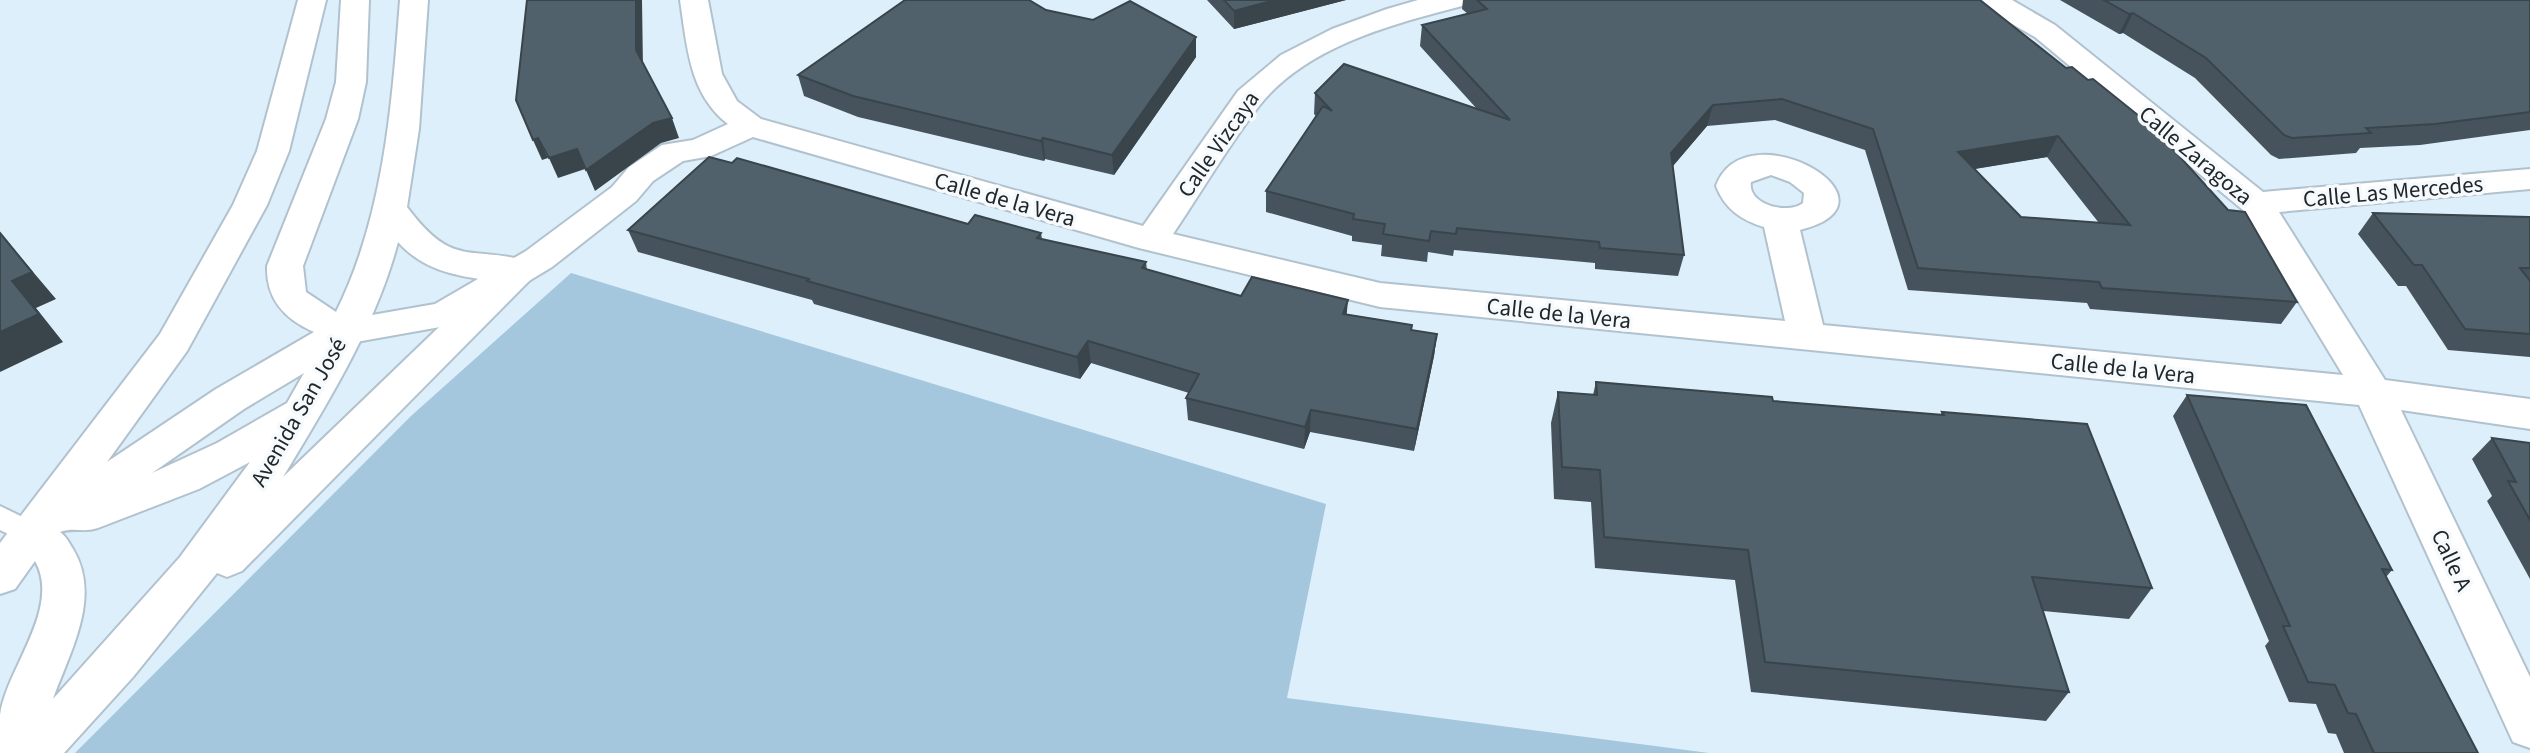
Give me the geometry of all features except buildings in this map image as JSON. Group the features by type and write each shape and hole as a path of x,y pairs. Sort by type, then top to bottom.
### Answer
{"street":[{"path":"0,576 16,526 174,342 250,205 273,151 313,0"},
{"path":"345,331 309,314 292,302 285,291 283,279 285,266 342,119 351,82 355,0"},
{"name":"Avenida San José","path":"32,753 88,696 203,563 305,410 345,331 376,260 390,208 408,90 414,0"},
{"name":"Calle de la Vera","path":"694,0 707,74 724,106 750,126 1151,240 1380,295 2373,393 2530,414"},
{"name":"Calle Vizcaya","path":"1151,240 1262,83 1308,51 1397,6 1452,0"},
{"name":"Calle Zaragoza","path":"1991,0 2045,31 2256,203 2373,393"},
{"path":"0,601 16,526 345,331 444,315 539,259 624,194 657,191 686,178 700,163 700,149 750,126"},
{"name":"Calle Las Mercedes","path":"2256,203 2530,179"},
{"path":"390,208 422,248 442,260 472,267 519,270"},
{"path":"1780,220 1807,338"},
{"path":"88,696 519,270"},
{"name":"Calle A","path":"2373,393 2530,727"},
{"path":"16,526 184,478 231,454 305,410"},
{"path":"9,753 60,616 65,587 61,567 50,548 16,526"}],"shaded area":[{"path":"571,273 1326,504 1287,698 1709,753 75,753 411,416"}]}
